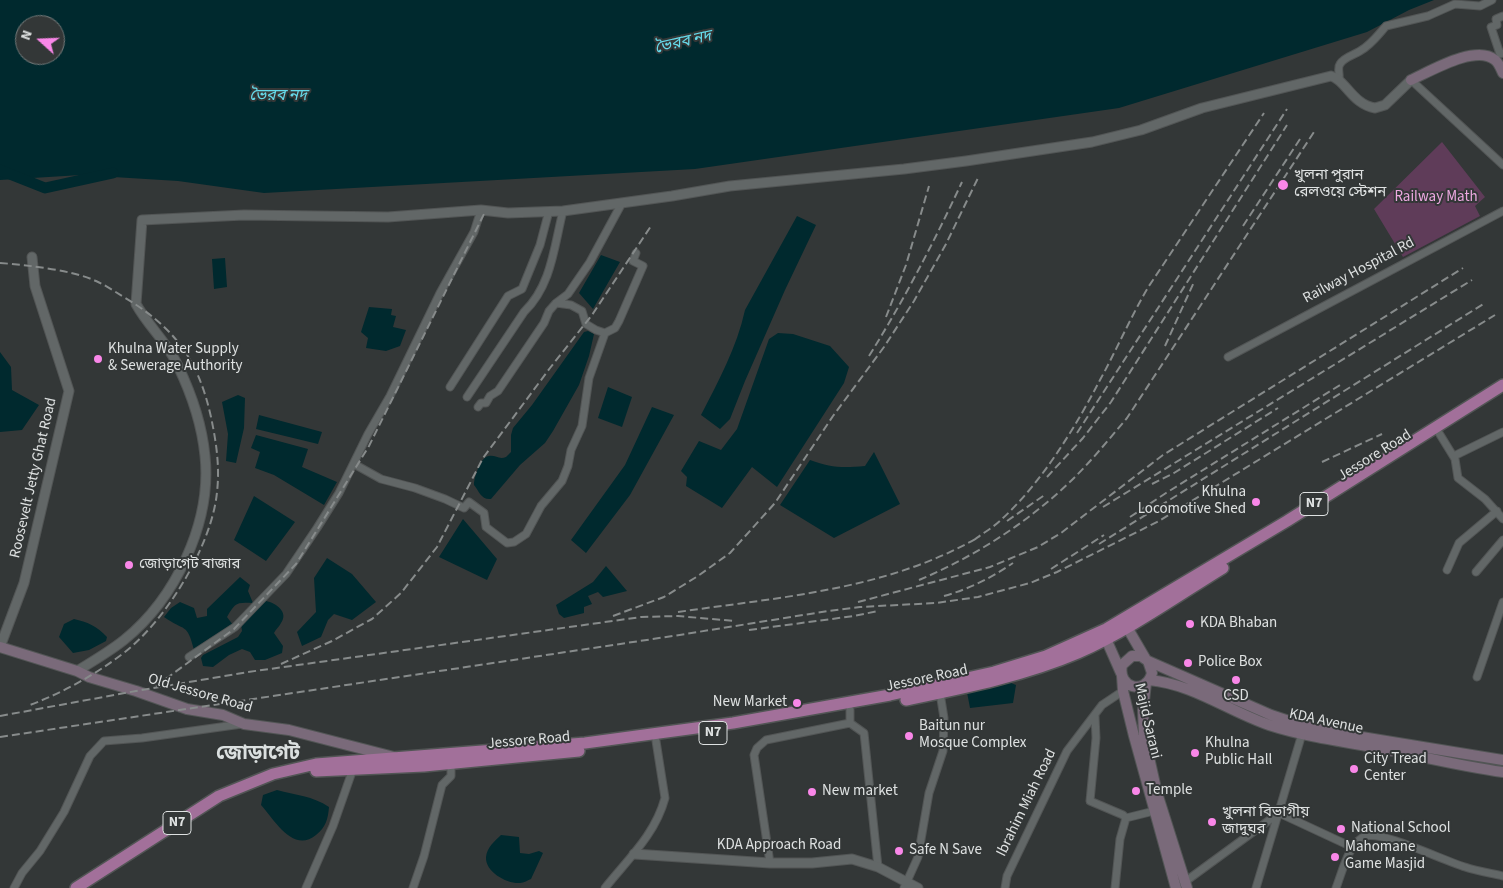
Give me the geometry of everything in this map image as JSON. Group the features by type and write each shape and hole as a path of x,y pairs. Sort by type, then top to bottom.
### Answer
{"highway":[{"name":"N7","path":"1437,431 1503,385"},
{"name":"N7","path":"1125,623 1287,521 1503,393"},
{"name":"Jessore Road","path":"284,772 451,764 608,748 850,710 940,693 1050,664 1106,640 1125,623"},
{"name":"Jessore Road","path":"76,888 219,796 252,782 284,772 316,764 609,740 733,723 890,695 994,672 1046,656 1125,623"}],"main road":[{"path":"1411,80 1426,68 1456,55 1490,50 1502,56"},
{"path":"1411,80 1458,60 1480,54 1496,61 1503,73"},
{"path":"1125,623 1147,660 1152,673 1148,682 1133,686 1126,682 1122,675 1122,665 1128,658 1136,656 1147,660 1271,715 1298,724 1331,732 1503,760"},
{"name":"Majid Sarani","path":"1106,640 1122,675 1123,692 1176,888"},
{"name":"Old Jessore Road","path":"0,647 77,671 89,677 136,690 187,709 223,715 244,724 289,730 369,749 424,766"},
{"name":"KDA Avenue","path":"1148,682 1160,681 1190,689 1268,725 1302,734 1503,772"},
{"name":"Majid Sarani","path":"1148,682 1142,710 1144,735 1157,794 1187,884"}],"street":[{"path":"1339,79 1338,67 1340,63 1362,50 1386,26 1428,16 1455,4 1480,6 1492,0"},
{"path":"1502,56 1491,27 1497,25 1496,19 1503,16"},
{"path":"77,671 125,639 148,616 170,589 187,556 199,525 204,492 205,458 200,424 190,392 177,364 142,316 136,304 142,220 244,215 388,217 481,210 508,213 563,211 730,186 958,162 1092,142 1141,130 1202,108 1331,76 1339,79 1360,102 1374,108 1385,105 1411,80 1503,165"},
{"path":"478,406 486,403 490,396 498,391 556,303 568,294 590,262 622,203"},
{"path":"189,657 235,626 286,574 340,493 440,293 474,232 481,210"},
{"path":"450,386 503,302 508,296 522,289 540,245 549,211"},
{"path":"467,397 524,312 532,306 542,288 552,263 563,211"},
{"name":"Railway Hospital Rd","path":"1228,357 1503,211"},
{"path":"354,464 380,480 422,491 464,508 469,502 484,512 486,527 506,544 514,542 526,534 541,506 562,481 568,466 571,450 582,426 589,378 605,333 614,328 619,321 643,266 633,261 636,254"},
{"name":"Roosevelt Jetty Ghat Road","path":"0,647 24,583 69,391 35,286 32,257"},
{"path":"556,303 571,305 582,312 586,324 605,333"},
{"path":"1437,431 1454,456 1458,478 1485,499 1503,519"},
{"path":"1454,456 1503,432"},
{"path":"1446,570 1459,543 1497,511"},
{"path":"1476,572 1503,540"},
{"path":"1476,677 1503,602"},
{"name":"Ibrahim Miah Road","path":"1004,888 1007,876 1067,751 1102,705 1123,692"},
{"path":"906,885 918,856 929,793 943,751 944,718 940,693"},
{"path":"850,710 850,723"},
{"path":"1095,716 1096,738 1090,801 1126,818"},
{"path":"770,863 754,755 757,748 766,740 850,723 864,733 878,867"},
{"path":"14,888 22,873 40,851 64,812 90,756 104,741 142,738 244,724"},
{"path":"1256,888 1302,734"},
{"path":"605,888 634,854 659,817 665,798 656,741"},
{"path":"413,888 424,856 442,785 450,776 451,764"},
{"path":"306,888 333,826 353,769"},
{"path":"1126,818 1154,811"},
{"path":"1187,884 1279,813"},
{"path":"1279,813 1352,847"},
{"path":"1115,888 1120,839 1126,818"},
{"path":"1336,888 1352,847 1365,836 1381,836 1450,862 1503,876"},
{"name":"KDA Approach Road","path":"634,854 770,863 852,859 878,867 906,885 918,888"}],"green space":[{"name":"Railway Math","path":"1442,142 1485,197 1475,206 1480,216 1403,257 1374,209"}],"water":[{"name":"ভৈরব নদ","path":"0,0 1434,0 1409,10 1367,32 1119,108 695,169 264,193 178,181 81,175 0,180"},
{"path":"797,216 816,225 785,290 730,419 720,429 701,415 732,351 745,310"},
{"path":"601,255 620,262 593,309 579,293"},
{"path":"225,258 227,287 214,289 212,259"},
{"path":"369,307 392,309 391,315 396,316 393,327 406,330 400,346 386,351 366,348 368,338 361,332"},
{"path":"588,331 594,334 579,385 553,431 545,443 520,465 491,499 485,498 474,485 475,477 483,459 491,456 504,458 511,452 513,428 532,405 584,332"},
{"path":"778,333 793,334 830,346 849,367 844,383 777,487 752,467 722,508 686,486 687,477 681,471 699,441 721,450 737,429 769,339"},
{"path":"0,352 11,367 12,390 39,405 22,430 0,432"},
{"path":"608,387 632,397 622,427 598,418"},
{"path":"238,395 245,398 244,428 236,463 226,461 228,434 222,402"},
{"path":"652,407 674,415 630,495 586,553 571,540 625,465"},
{"path":"259,415 322,432 318,444 256,429"},
{"path":"256,435 308,449 302,467 337,482 324,505 274,475 255,468 260,452 251,448"},
{"path":"874,452 900,504 834,538 780,505 810,460 837,467 865,466"},
{"path":"254,496 295,522 266,561 234,540"},
{"path":"463,519 497,559 487,580 439,557"},
{"path":"327,558 352,574 376,602 352,620 334,614 328,620 321,637 302,646 297,632 316,612 314,578"},
{"path":"606,566 627,591 603,597 598,592 588,596 592,604 584,607 584,613 564,618 559,614 556,605 593,582"},
{"path":"240,577 250,585 248,591 253,603 239,603 234,606 227,617 233,625 194,650 187,631 164,617 171,608 180,602 194,608 197,618 207,616 207,609"},
{"path":"266,601 277,606 283,615 283,619 274,633 283,646 282,653 265,660 255,660 250,652 242,649 229,655 213,667 203,666 201,658 203,655 238,637 242,631 241,624 261,603"},
{"path":"74,619 96,627 107,637 106,641 89,650 73,653 59,637 64,624"},
{"path":"999,678 1016,685 1013,703 970,708 966,687"},
{"path":"277,790 310,798 329,807 326,822 316,835 308,840 300,840 292,838 278,826 261,805 263,795"},
{"path":"501,835 519,837 520,853 529,854 539,851 543,853 531,879 515,883 503,879 489,868 486,857 488,850"}],"waterway":[{"name":"ভৈরব নদ","path":"0,170 45,188 113,173"}],"railway":[{"path":"1077,433 1287,109"},
{"path":"974,540 999,522 1017,504 1057,454 1090,398 1149,286 1264,113"},
{"path":"1047,477 1083,438 1111,402 1287,125"},
{"path":"919,580 981,549 1021,523 1057,494 1095,456 1127,418 1314,132"},
{"path":"1243,226 1302,136"},
{"path":"613,616 664,597 698,576 730,553 775,503 833,416 884,347 914,301 946,244 978,178"},
{"path":"869,356 941,227 962,182"},
{"path":"886,317 906,265 929,186"},
{"path":"156,686 234,629 296,564 369,446 484,214"},
{"path":"281,664 332,641 372,619 401,593 437,547 483,458 592,315 651,226"},
{"path":"0,263 49,269 86,277 109,288 156,319 181,346 199,377 211,417 218,463 217,492 206,535 185,580 156,621 125,652 102,668 67,689 30,705"},
{"path":"858,602 990,567 1038,547 1061,533 1163,455 1463,268"},
{"path":"1103,507 1472,280"},
{"path":"1165,346 1194,282"},
{"path":"1099,544 1485,303"},
{"path":"0,737 828,611 860,607 936,603 978,597 1030,583 1057,572 1159,521 1495,315"},
{"path":"1130,517 1340,385"},
{"path":"1152,484 1174,473 1278,408"},
{"path":"1322,462 1382,434"},
{"path":"1007,521 1046,494"},
{"path":"1051,569 1104,535"},
{"path":"678,612 794,596 870,580 908,569 944,555 979,537"},
{"path":"944,596 980,582 1013,563"},
{"path":"749,630 878,611"},
{"path":"0,716 248,672 641,617 678,616 734,621"}],"place":[{"name":"খুলনা পুরান রেলওয়ে স্টেশন","path":"1283,185"},
{"name":"Khulna Water Supply & Sewerage Authority","path":"98,359"},
{"name":"Khulna Locomotive Shed","path":"1256,502"},
{"name":"জোড়াগেট বাজার","path":"129,565"},
{"name":"KDA Bhaban","path":"1190,624"},
{"name":"Police Box","path":"1188,663"},
{"name":"CSD","path":"1236,680"},
{"name":"New Market","path":"797,703"},
{"name":"Baitun nur Mosque Complex","path":"909,736"},
{"name":"Khulna Public Hall","path":"1195,753"},
{"name":"City Tread Center","path":"1354,769"},
{"name":"Temple","path":"1136,791"},
{"name":"New market","path":"812,792"},
{"name":"খুলনা বিভাগীয় জাদুঘর","path":"1212,822"},
{"name":"National School","path":"1341,829"},
{"name":"Safe N Save","path":"899,851"},
{"name":"Mahomane Game Masjid","path":"1335,857"}],"district":[{"name":"জোড়াগেট","path":"258,755"}]}
